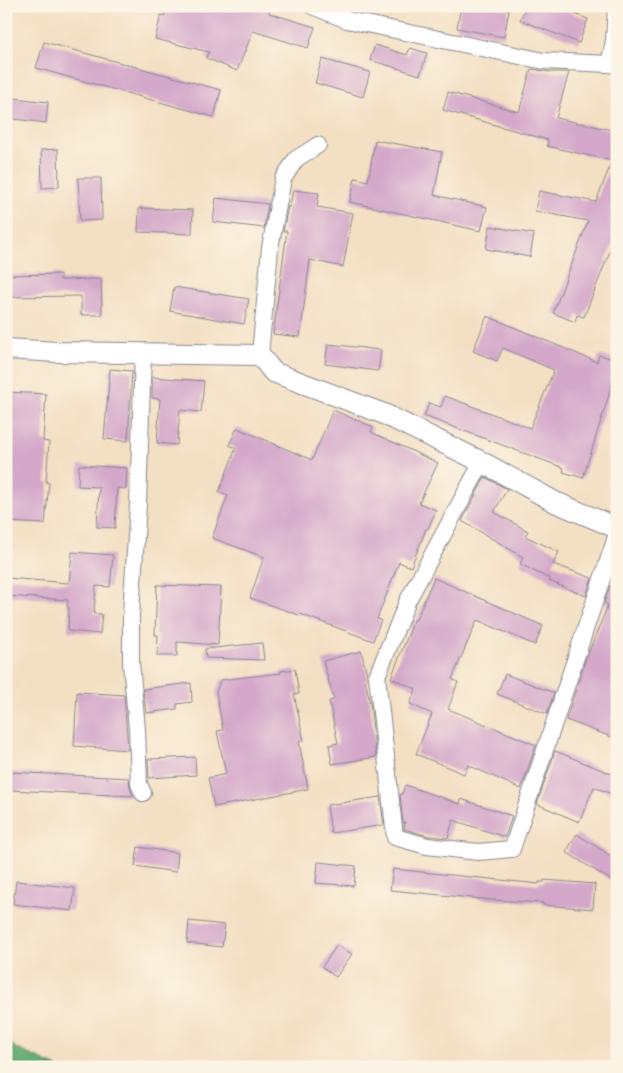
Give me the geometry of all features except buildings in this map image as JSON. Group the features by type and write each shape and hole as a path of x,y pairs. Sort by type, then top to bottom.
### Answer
{"street":[{"path":"312,6 348,20 544,61 613,65 616,6"},
{"path":"318,145 296,159 283,179 270,248 260,355 273,372 384,414 482,462 555,502 617,528"},
{"path":"6,349 58,352 260,355"},
{"path":"143,353 138,505 131,614 131,657 139,784 143,793"},
{"path":"482,462 408,600 377,676 395,837 427,846 478,852 512,849 617,534"}],"green space":[{"path":"6,1039 17,1049 58,1067 6,1067"}]}
